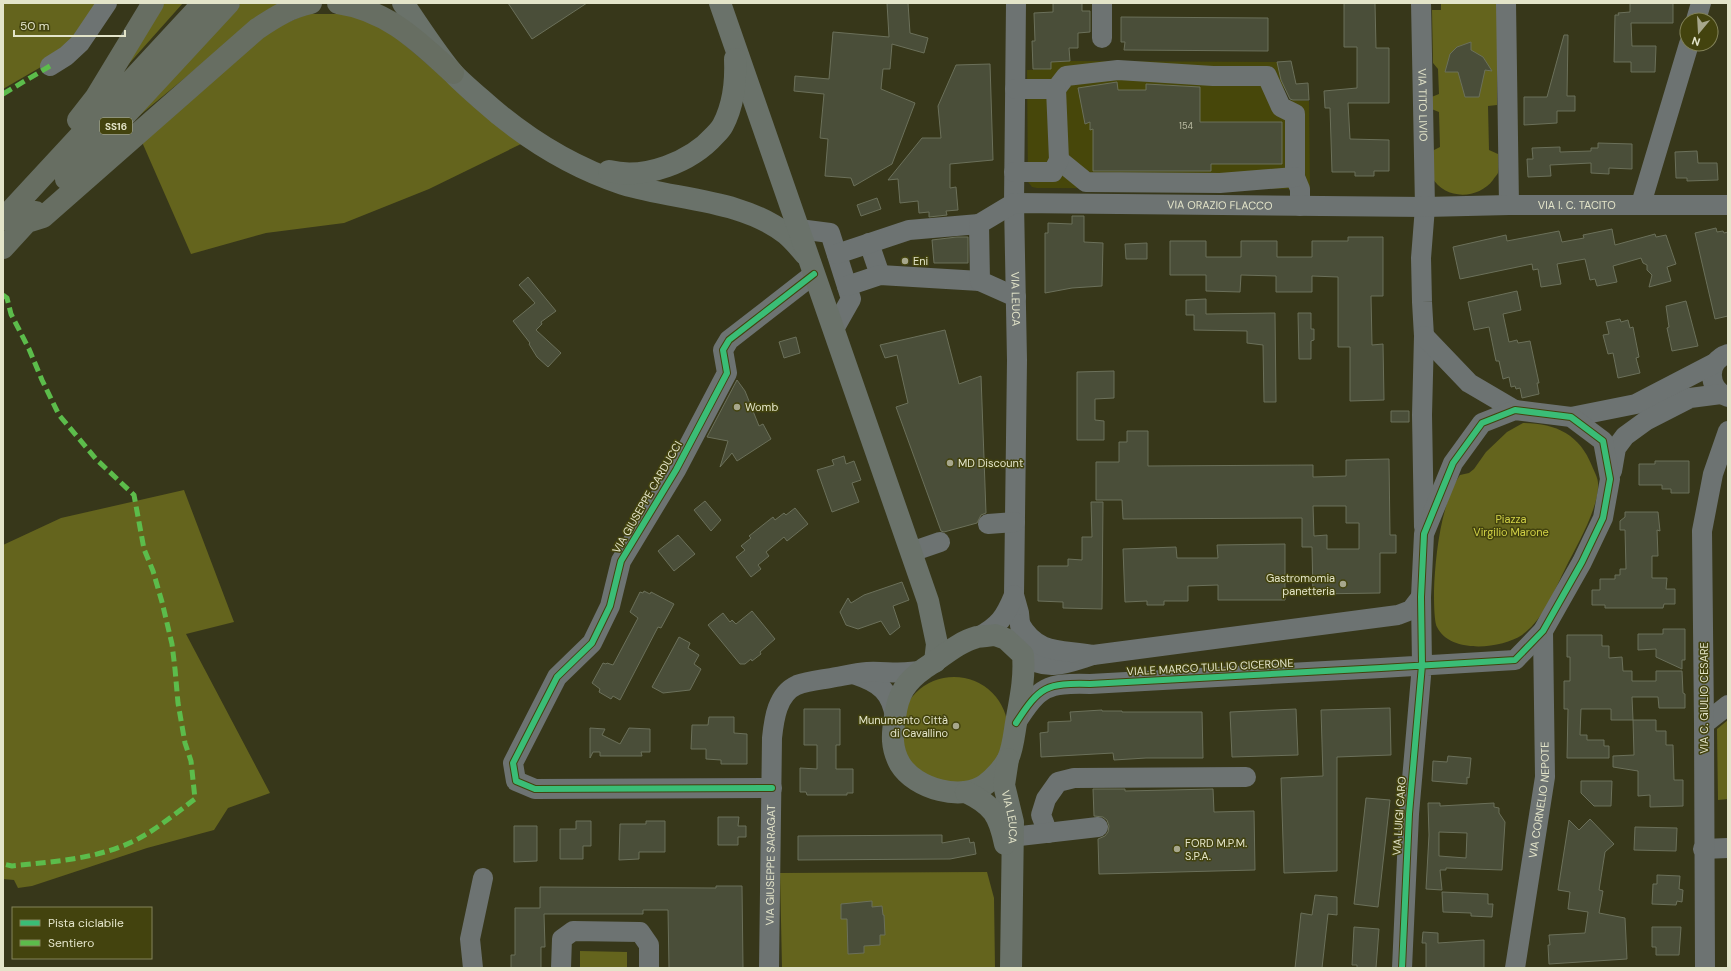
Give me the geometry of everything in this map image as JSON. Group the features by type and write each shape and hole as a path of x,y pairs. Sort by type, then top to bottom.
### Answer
{"highway":[{"path":"153,3 96,97 18,194 14,217 43,217 257,29 277,16 297,6 312,3"},
{"name":"SS16","path":"3,248 14,217 203,3"},
{"name":"SS16","path":"14,217 229,3"},
{"path":"338,3 363,9 388,20 413,37 453,73"}],"main road":[{"path":"403,3 453,73 500,117 523,134 564,158 622,183 655,193 734,209 754,216 786,234 811,265"},
{"path":"720,3 928,601 936,644 929,666"},
{"path":"564,158 619,173 640,172 666,167 694,154 723,126 730,104 736,74 734,44"},
{"path":"928,601 946,627 972,639"},
{"path":"1008,759 985,785 966,792 949,792 930,787 915,779 900,764 891,737 900,694 906,685 929,666 972,639 995,635 1006,639 1023,655"},
{"name":"VIA LEUCA","path":"1010,968 1012,812 1004,785 1024,680 1023,655"},
{"name":"VIA LEUCA","path":"966,792 980,798 995,812 1002,832 1012,876"}],"street":[{"path":"50,66 66,56 80,43 107,3"},
{"name":"VIA LEUCA","path":"1016,3 1014,172 1016,297 1014,595 1019,614 1023,655"},
{"path":"1102,3 1102,38"},
{"name":"VIA TITO LIVIO","path":"1421,3 1425,207 1421,258 1424,336 1422,415 1424,534"},
{"path":"1506,3 1509,205"},
{"path":"1641,204 1686,52"},
{"path":"1014,172 1053,172 1058,160 1056,89 1066,76 1118,70 1214,76 1267,76 1280,107 1295,114 1295,177 1300,188 1300,206"},
{"path":"1015,89 1056,89"},
{"path":"1058,160 1086,182 1220,183 1295,177"},
{"path":"837,254 909,230 979,224 1014,203"},
{"name":"VIA ORAZIO FLACCO","path":"1014,203 1425,207"},
{"name":"VIA I. C. TACITO","path":"1425,207 1728,204"},
{"path":"979,224 980,281"},
{"path":"799,229 830,233 851,299 834,329"},
{"path":"869,243 880,275"},
{"name":"VIA GIUSEPPE CARDUCCI","path":"772,788 535,789 516,781 513,762 557,677 592,643 610,606 621,561 676,470 727,372 723,350 729,340 811,265"},
{"path":"847,286 880,275 980,281 1016,297"},
{"path":"1424,336 1469,383 1514,410 1571,417 1636,404 1721,358"},
{"path":"1721,358 1712,368 1712,380 1717,391 1725,396"},
{"path":"1514,410 1482,423 1453,463 1424,534 1421,597 1422,666 1516,660 1543,631 1582,562 1603,518 1616,448 1625,436 1646,420 1690,398 1725,396"},
{"path":"1571,417 1603,441 1610,479"},
{"name":"VIA C. GIULIO CESARE","path":"1705,968 1702,531 1713,474 1728,431"},
{"path":"988,524 1015,522"},
{"path":"911,552 940,542"},
{"name":"VIA LEUCA","path":"972,639 993,629 1008,609 1014,595"},
{"name":"VIALE MARCO TULLIO CICERONE","path":"1020,624 1024,632 1039,645 1050,650 1093,655 1398,615 1411,610 1421,597"},
{"name":"VIA CORNELIO NEPOTE","path":"1515,968 1545,777 1543,631"},
{"path":"1023,655 1032,662 1044,665 1058,665 1093,655"},
{"name":"VIA GIUSEPPE SARAGAT","path":"769,968 774,718 777,709 785,695 796,686 808,682 867,672 911,673 929,666"},
{"name":"VIALE MARCO TULLIO CICERONE","path":"1016,723 1028,704 1040,692 1054,685 1422,666"},
{"name":"VIA LUIGI CARO","path":"1402,968 1409,814 1422,666"},
{"path":"854,675 874,683 888,694 893,704 895,717"},
{"path":"1704,724 1728,705"},
{"path":"1048,833 1041,815 1046,799 1058,782 1074,778 1246,777"},
{"path":"1012,837 1098,827"},
{"path":"1703,850 1728,848"},
{"path":"473,968 470,939 483,878"},
{"path":"562,968 562,939 573,931 580,931 640,932 649,945 649,968"}],"shaded area":[{"path":"1051,62 1277,62 1287,100 1309,101 1310,189 1032,187 1028,182 1027,70 1051,69"}],"green space":[{"path":"3,3 99,3 73,43 53,60 3,89"},
{"path":"160,3 183,3 118,76"},
{"path":"241,3 284,3 243,30 134,120 203,46"},
{"path":"1441,3 1497,3 1497,105 1488,106 1489,150 1498,154 1498,173 1487,187 1470,194 1461,195 1444,190 1437,185 1431,172 1430,152 1440,147 1439,112 1429,108 1429,98 1439,94 1438,69 1433,63 1432,10 1441,10"},
{"path":"307,14 342,14 368,20 392,34 521,144 429,189 344,223 266,233 191,254 142,142 259,35"},
{"name":"Piazza Virgilio Marone","path":"1523,423 1546,425 1556,428 1574,439 1581,446 1595,472 1598,483 1598,492 1595,503 1581,538 1553,595 1542,613 1530,628 1513,640 1489,646 1464,645 1453,642 1444,636 1437,627 1434,610 1436,563 1440,531 1448,500 1453,486 1460,475 1469,473 1474,469 1486,452 1507,432"},
{"path":"184,490 234,622 186,634 270,793 228,808 214,830 147,848 32,886 18,888 14,880 3,879 3,545 61,518"},
{"path":"954,677 984,686 992,693 999,701 1008,731 999,761 992,769 984,776 954,785 924,776 916,769 909,761 900,731 909,701 916,693 924,686"},
{"path":"1728,720 1728,799 1718,800 1717,729"},
{"path":"987,872 994,898 995,968 782,968 780,873"},
{"path":"580,951 627,952 627,968 580,968"}],"building":[{"path":"508,3 587,3 532,39"},
{"path":"887,3 908,3 910,33 928,38 924,53 892,44 890,69 883,69 881,89 915,103 892,164 854,186 851,178 825,176 828,139 820,138 824,94 794,91 795,76 829,79 833,32 889,37"},
{"path":"1053,3 1082,3 1082,11 1090,11 1090,32 1078,33 1078,48 1069,48 1070,61 1051,62 1051,69 1033,69 1032,41 1035,41 1034,13 1053,12"},
{"path":"1344,3 1375,3 1376,48 1389,48 1389,103 1348,103 1350,139 1389,140 1389,171 1374,171 1374,176 1355,176 1355,172 1332,172 1330,108 1325,108 1324,91 1357,88 1357,47 1344,47"},
{"path":"1630,3 1673,3 1673,23 1631,23 1632,46 1656,46 1655,72 1631,72 1631,62 1614,62 1615,15 1619,15 1618,13 1630,12"},
{"path":"1121,17 1268,18 1268,51 1124,50 1125,42 1121,42"},
{"path":"1564,35 1568,35 1567,96 1575,96 1575,111 1557,111 1557,123 1524,125 1524,97 1547,97"},
{"path":"1471,42 1471,50 1483,57 1492,71 1485,70 1479,97 1465,97 1458,72 1445,72 1450,54 1457,47"},
{"path":"1291,61 1296,84 1308,83 1309,100 1290,99 1281,80 1277,62"},
{"path":"990,64 993,160 950,164 950,188 956,187 958,210 946,211 947,215 929,217 929,212 919,213 918,201 900,203 898,179 888,180 922,138 941,138 938,106 956,65"},
{"path":"1117,82 1118,90 1146,90 1146,84 1200,87 1200,122 1282,122 1282,164 1211,164 1211,171 1093,171 1093,129 1090,130 1090,122 1085,124 1078,88"},
{"path":"1598,143 1632,144 1632,169 1609,168 1609,174 1591,173 1591,163 1550,165 1551,176 1528,177 1527,159 1533,159 1532,148 1560,147 1560,152 1591,151 1591,148 1598,148"},
{"path":"1697,151 1698,163 1717,163 1718,180 1687,181 1687,178 1676,178 1675,152"},
{"path":"877,198 881,209 861,216 857,205"},
{"path":"1072,216 1084,216 1084,242 1103,243 1102,286 1072,288 1045,293 1045,233 1048,233 1048,223 1072,224"},
{"path":"1716,228 1717,232 1728,232 1728,316 1715,319 1695,233"},
{"path":"1612,229 1615,245 1655,234 1656,237 1666,235 1676,264 1667,267 1671,281 1649,287 1652,275 1647,270 1647,265 1643,263 1641,258 1613,266 1617,282 1597,286 1595,279 1590,280 1585,259 1557,264 1561,284 1541,287 1538,269 1533,270 1532,264 1460,279 1453,247 1506,235 1507,241 1559,231 1562,242 1584,238 1583,235"},
{"path":"968,237 968,263 934,263 932,240"},
{"path":"1348,237 1383,237 1383,296 1371,296 1372,345 1383,344 1384,400 1350,401 1350,347 1338,347 1338,277 1312,276 1312,292 1276,292 1276,276 1241,275 1240,292 1206,291 1206,275 1170,275 1170,241 1206,241 1206,257 1241,257 1241,241 1277,241 1277,257 1312,257 1312,241 1348,241"},
{"path":"1147,243 1147,259 1126,259 1125,244"},
{"path":"528,277 556,311 541,322 542,324 536,330 561,353 548,367 537,357 529,344 530,343 513,321 535,303 519,285"},
{"path":"1517,291 1521,310 1503,314 1509,342 1517,340 1518,343 1530,341 1539,383 1537,383 1539,394 1522,398 1520,388 1516,389 1515,386 1511,387 1509,377 1503,379 1499,361 1496,361 1489,327 1474,330 1468,302"},
{"path":"1206,299 1206,314 1275,313 1276,402 1264,402 1263,345 1247,343 1247,331 1194,330 1194,315 1186,315 1186,300"},
{"path":"1686,301 1698,346 1672,351 1667,328 1669,327 1666,306"},
{"path":"1298,313 1311,313 1311,329 1314,329 1314,340 1311,341 1311,359 1299,359"},
{"path":"1620,319 1621,322 1628,320 1630,328 1633,327 1639,357 1636,358 1640,373 1618,378 1613,353 1608,354 1603,335 1609,334 1606,322"},
{"name":"MD Discount","path":"945,330 959,384 981,376 986,513 981,515 977,523 944,532 941,531 896,407 908,403 897,355 885,358 880,345"},
{"path":"796,337 800,353 784,358 779,342"},
{"path":"1114,371 1114,398 1095,399 1095,420 1104,421 1104,440 1077,440 1077,372"},
{"name":"Womb","path":"737,380 745,391 759,426 763,424 771,439 737,461 732,453 720,467 728,441 707,437"},
{"path":"1391,411 1409,411 1409,422 1391,422"},
{"path":"1127,431 1148,431 1148,466 1313,465 1313,477 1346,476 1346,460 1389,459 1390,535 1396,535 1396,553 1380,553 1380,593 1313,594 1312,547 1302,547 1302,518 1123,519 1122,500 1096,500 1096,462 1119,462 1119,442 1127,442","holes":["1313,506 1346,506 1346,523 1359,523 1359,549 1327,549 1327,535 1314,536"]},
{"path":"844,456 846,464 854,461 861,480 852,483 859,502 832,512 817,470 834,465 832,460"},
{"path":"1655,461 1689,461 1689,493 1671,493 1671,489 1662,489 1662,485 1639,485 1639,464 1655,464"},
{"path":"705,501 721,520 711,531 694,510"},
{"path":"1091,502 1103,502 1102,609 1063,608 1063,602 1038,601 1038,566 1068,566 1068,559 1082,560 1082,537 1092,537"},
{"path":"795,508 808,524 787,541 784,537 766,552 769,556 758,565 761,569 751,577 736,557 745,550 741,546 751,538 749,536 773,517 775,520 784,513 786,515"},
{"path":"1625,512 1658,512 1660,531 1657,530 1658,556 1652,556 1652,578 1667,578 1666,589 1675,589 1675,604 1664,604 1663,608 1605,608 1605,605 1592,605 1592,590 1600,590 1600,579 1615,579 1615,575 1620,575 1620,569 1626,569 1625,530 1620,530 1620,521 1625,517"},
{"path":"678,535 695,554 674,571 658,551"},
{"path":"1285,544 1285,600 1218,600 1218,585 1188,586 1188,601 1164,601 1164,605 1147,605 1147,601 1125,602 1123,549 1176,547 1177,558 1218,558 1217,545"},
{"path":"902,582 909,600 893,606 900,627 890,635 881,621 858,629 846,625 840,612 848,598 851,603 864,595"},
{"path":"644,591 650,594 651,592 674,604 661,628 658,627 620,700 613,696 611,699 599,692 600,689 592,683 603,663 613,665 638,618 630,612 640,592 643,593"},
{"path":"752,611 775,639 752,661 751,659 745,664 740,664 708,625 723,613 730,622 732,620 736,624"},
{"path":"1663,629 1685,629 1685,660 1682,660 1682,669 1656,657 1656,649 1638,650 1638,634 1663,634"},
{"path":"1567,635 1602,635 1602,646 1609,646 1609,658 1622,657 1623,671 1632,671 1632,681 1656,681 1656,671 1682,671 1685,708 1659,708 1658,697 1632,697 1633,720 1611,720 1611,709 1581,709 1580,735 1587,735 1587,740 1604,740 1604,746 1609,746 1609,758 1567,758 1568,709 1564,709 1564,681 1570,681 1570,657 1567,657"},
{"path":"679,637 690,643 688,648 699,655 694,664 701,669 690,690 663,693 652,687"},
{"path":"1390,708 1391,755 1337,757 1337,871 1284,873 1281,778 1323,776 1321,710"},
{"path":"804,709 840,709 840,745 836,745 836,769 853,769 853,793 847,793 847,795 807,795 806,792 800,792 800,768 817,769 817,745 804,745"},
{"path":"1296,709 1298,755 1232,757 1230,712"},
{"path":"1102,710 1122,712 1202,712 1203,758 1146,758 1114,760 1113,753 1041,757 1040,733 1048,732 1048,722 1071,721 1070,712"},
{"path":"709,717 734,717 734,733 747,734 747,764 721,764 721,760 706,759 706,749 691,749 692,725 708,725"},
{"path":"1633,720 1656,720 1656,731 1666,731 1666,745 1673,745 1674,780 1683,780 1683,806 1650,807 1650,795 1638,796 1638,771 1613,767 1613,756 1634,755"},
{"path":"590,728 605,729 602,735 620,744 629,728 650,729 650,752 641,752 642,756 600,756 600,752 593,752 590,758"},
{"path":"1448,756 1471,758 1467,784 1432,781 1433,761 1447,762"},
{"path":"1581,781 1612,781 1611,806 1594,806 1581,793"},
{"name":"FORD M.P.M. S.P.A.","path":"1093,789 1125,789 1125,791 1213,789 1214,812 1254,811 1255,870 1099,874 1098,839 1105,836 1108,832 1109,826 1107,820 1103,817 1094,816"},
{"path":"1366,798 1390,800 1378,907 1354,904"},
{"path":"1428,803 1440,803 1440,806 1494,803 1494,807 1499,808 1499,813 1505,822 1502,870 1446,868 1446,870 1440,870 1442,890 1426,889 1429,835","holes":["1439,832 1467,833 1466,858 1439,856"]},
{"path":"718,817 739,817 738,826 746,826 746,837 738,837 738,845 718,845"},
{"path":"1590,819 1614,844 1605,852 1599,890 1603,891 1599,913 1625,918 1627,959 1549,964 1549,935 1585,933 1588,912 1568,909 1570,892 1558,890 1569,820 1579,830"},
{"path":"576,821 591,821 591,846 583,846 583,859 560,859 560,829 576,829"},
{"path":"646,821 665,821 665,852 639,852 639,859 619,860 620,824 646,824"},
{"path":"514,826 537,826 537,861 514,862"},
{"path":"1635,827 1677,828 1676,851 1634,850"},
{"path":"942,835 942,843 969,838 970,843 974,842 976,854 950,859 798,860 798,836"},
{"path":"1657,875 1680,876 1679,889 1683,890 1682,902 1677,901 1676,905 1652,904 1653,884 1657,884"},
{"path":"716,886 742,886 743,968 669,968 668,910 643,910 643,914 544,914 545,947 541,947 541,968 511,968 511,955 515,955 515,908 540,908 540,887 716,888"},
{"path":"1442,892 1488,894 1488,904 1493,904 1492,917 1471,916 1471,913 1443,912"},
{"path":"1315,895 1337,897 1337,915 1328,914 1322,968 1295,968 1301,913 1312,915"},
{"path":"872,901 872,907 882,906 885,935 880,935 880,945 864,946 864,953 848,954 847,919 841,919 841,904"},
{"path":"1354,927 1379,929 1376,968 1357,968 1357,965 1352,965"},
{"path":"1652,927 1681,927 1679,955 1656,955 1656,947 1652,947"},
{"path":"1423,932 1438,933 1438,943 1484,940 1484,968 1426,968 1426,943 1422,943"}],"marked path":[{"path":"3,94 50,66"},
{"path":"3,295 7,298 11,314 29,349 59,415 96,459 134,495 144,549 153,571 172,644 178,703 185,743 191,761 195,799 150,832 120,847 94,855 67,860 12,866 3,864"}],"cycle path":[{"path":"772,788 535,789 516,781 513,763 557,677 592,643 610,606 621,561 676,470 727,373 723,350 729,340 814,274"},
{"path":"1016,723 1038,694 1046,689 1063,684 1090,684 1381,668 1415,666 1432,665 1515,660 1543,631 1582,562 1603,518 1610,479 1603,441 1571,417 1515,410 1482,423 1453,463 1424,534 1421,597 1422,665 1409,814 1402,968"}],"place":[{"name":"Eni","path":"905,261"},
{"name":"Womb","path":"737,407"},
{"name":"MD Discount","path":"950,463"},
{"name":"Gastromomia panetteria","path":"1343,584"},
{"name":"Munumento Città di Cavallino","path":"956,726"},
{"name":"FORD M.P.M. S.P.A.","path":"1177,849"}]}
